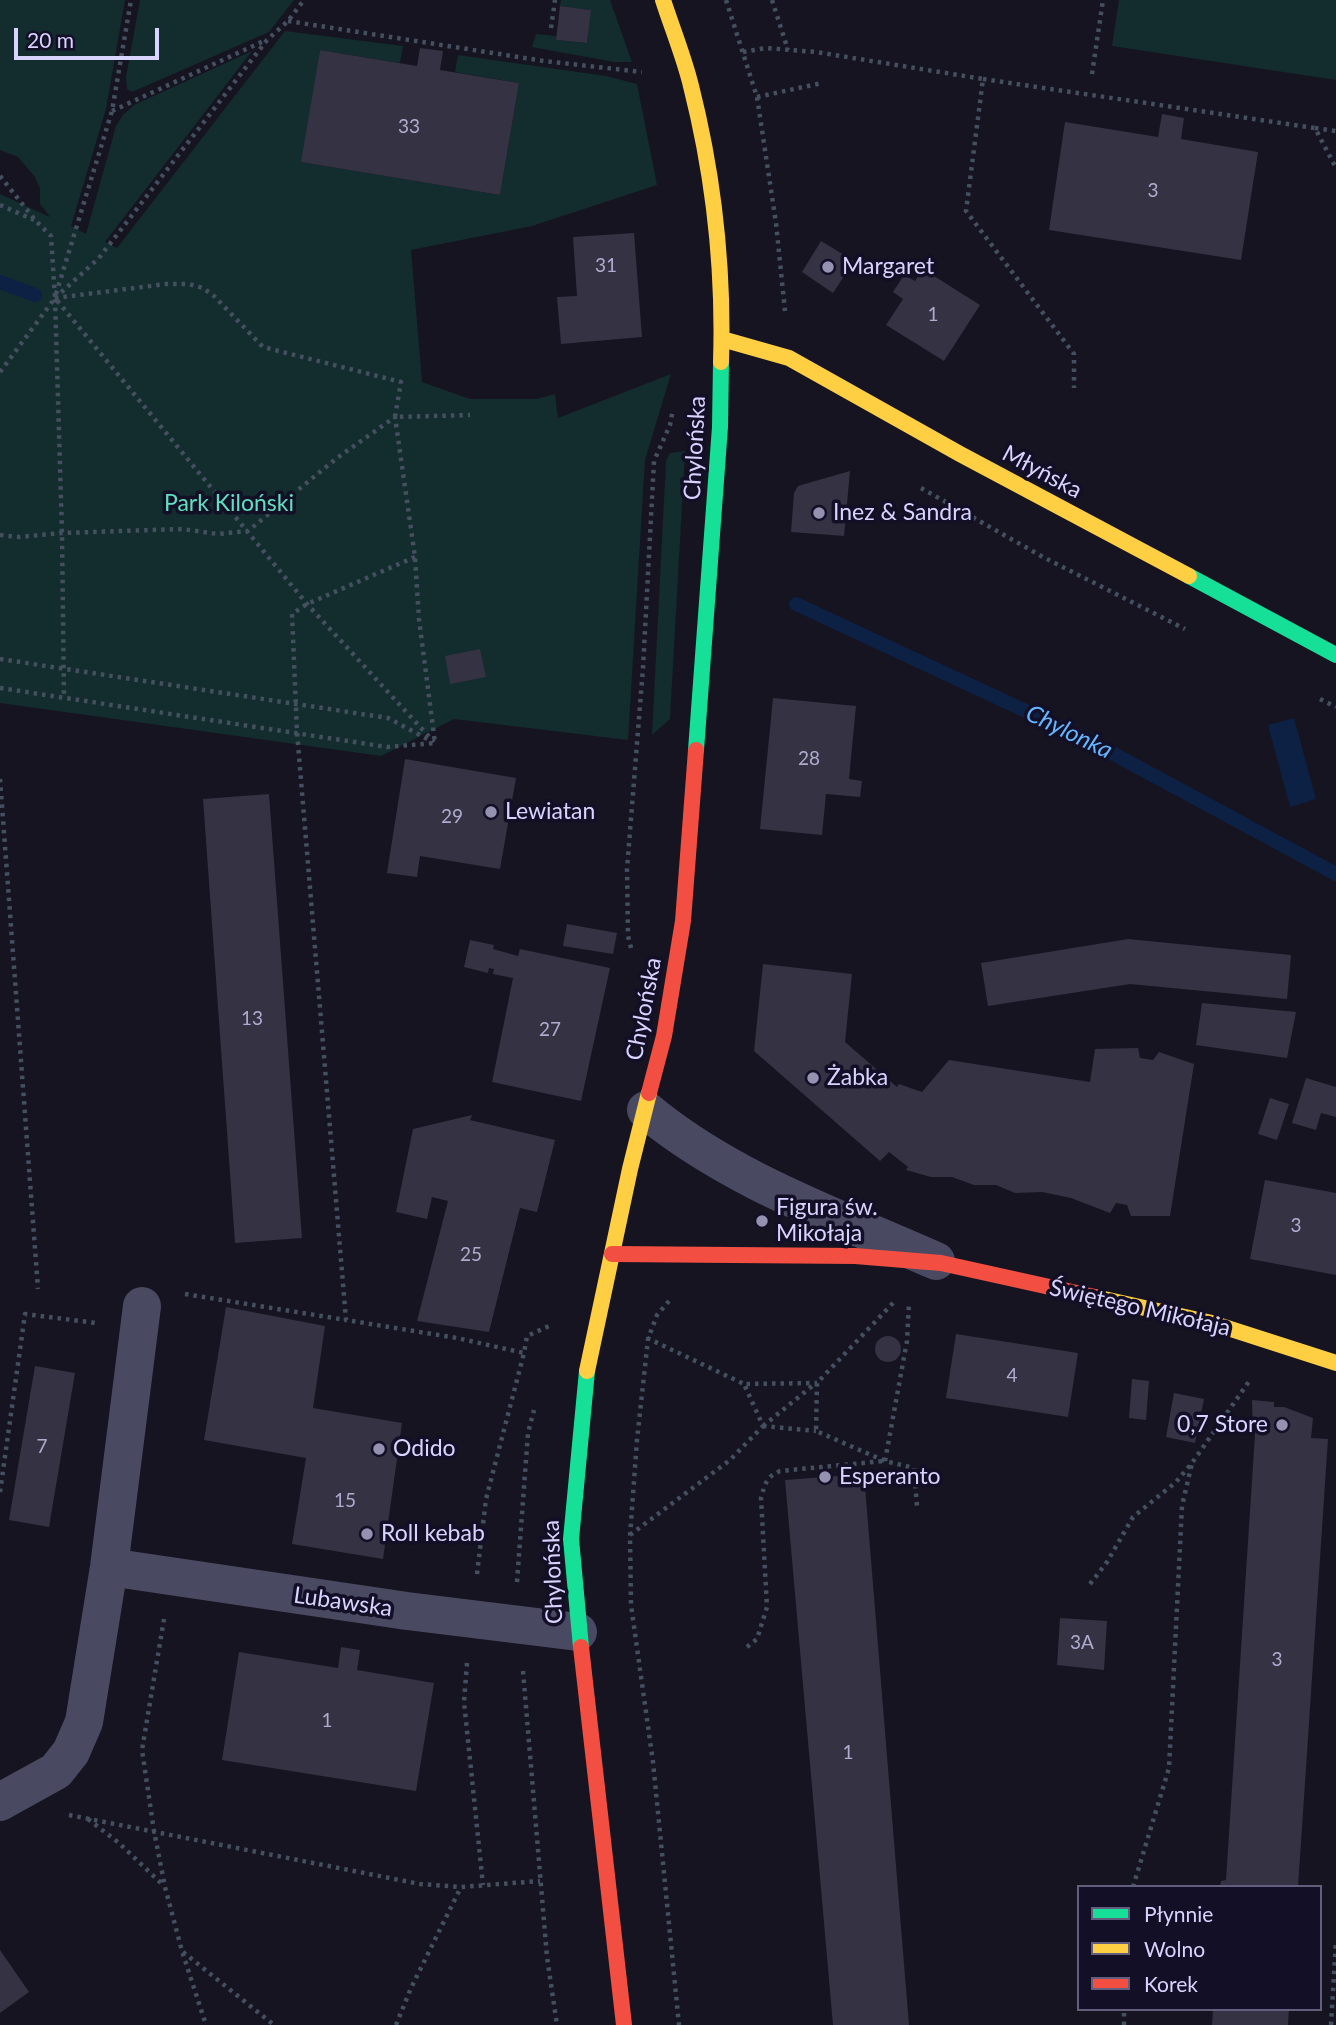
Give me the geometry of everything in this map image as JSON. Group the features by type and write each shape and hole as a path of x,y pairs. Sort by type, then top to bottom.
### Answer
{"street":[{"name":"Chylońska","path":"624,2025 578,1632 571,1539 584,1384 664,1035 683,921 718,454 722,340 721,263 709,173 691,84 663,0"},
{"name":"Młyńska","path":"722,340 789,358 960,454 1336,655"},
{"name":"Świętego Mikołaja","path":"646,1110 713,1160 941,1263"},
{"name":"Świętego Mikołaja","path":"612,1254 855,1256 941,1263 1212,1323 1336,1363"},
{"path":"0,1801 56,1771 71,1752 85,1722 109,1567 140,1317"},
{"name":"Lubawska","path":"109,1567 407,1611 578,1632"}],"path":[{"path":"55,298 112,111 131,0"},
{"path":"0,372 55,298 99,258 267,40 288,21 304,0"},
{"path":"551,28 555,0"},
{"path":"726,0 757,97 786,316"},
{"path":"772,0 788,50"},
{"path":"1092,74 1103,0"},
{"path":"288,21 544,61 643,72 640,62"},
{"path":"112,111 267,40"},
{"path":"433,50 434,43"},
{"path":"743,52 766,48 816,52 1336,131"},
{"path":"983,79 966,211 1074,354 1074,387"},
{"path":"757,97 822,83"},
{"path":"1315,128 1336,168"},
{"path":"0,176 51,236 62,533 64,698"},
{"path":"0,205 35,220"},
{"path":"55,298 166,284 189,284 203,288 214,296 263,347 401,382 395,417 415,557 419,619 435,743"},
{"path":"55,298 307,604 435,743"},
{"path":"0,536 181,529 218,534 248,531 337,458 395,417 470,415"},
{"path":"634,959 628,936 627,869 643,668 654,461 670,425"},
{"path":"346,1320 297,732 292,614 307,604 415,557"},
{"path":"0,659 388,718 435,743"},
{"path":"0,688 387,747 435,743"},
{"path":"0,779 38,1289"},
{"path":"0,1492 24,1314 140,1317 185,1293 457,1338 524,1353 527,1336 558,1322"},
{"path":"671,1299 657,1315 648,1339 630,1536 632,1605 654,1775 679,2025"},
{"path":"630,1536 730,1460 763,1426 817,1383 896,1300"},
{"path":"885,1461 907,1341 909,1302"},
{"path":"648,1339 744,1384 817,1383"},
{"path":"1090,1584 1107,1562 1133,1517 1176,1482 1251,1378"},
{"path":"816,1431 817,1383"},
{"path":"744,1384 763,1426"},
{"path":"763,1426 816,1431 885,1461 914,1468 917,1506"},
{"path":"747,1647 757,1639 767,1607 761,1498 769,1475 780,1471 885,1461"},
{"path":"1134,1885 1169,1768 1182,1506 1192,1463"},
{"path":"172,1577 142,1750 153,1831 165,1887 206,2025"},
{"path":"63,1814 419,1884 461,1887 540,1881"},
{"path":"88,1818 165,1887"},
{"path":"396,2025 411,1987 461,1887"},
{"path":"1331,2025 1336,1941"},
{"path":"182,1951 274,2025"}],"green space":[{"name":"Park Kiloński","path":"0,0 125,0 106,109 71,226 86,234 116,126 123,115 134,105 252,51 105,242 117,248 285,31 403,46 400,63 320,50 302,162 500,195 519,83 455,72 458,55 606,76 637,84 657,185 532,226 411,250 422,382 470,399 537,399 555,394 558,418 671,374 645,460 628,740 454,719 381,756 0,703 0,194 50,217 40,204 40,189 35,177 18,157 0,150"},
{"path":"140,0 294,0 269,32 132,92 127,89 126,77"},
{"path":"561,0 610,0 632,62 614,62 532,47 536,34 556,36 556,40 587,43 590,10 560,6"},
{"path":"1119,0 1336,0 1336,80 1112,46"},
{"path":"685,451 670,719 652,735 666,461 670,453"}],"water":[{"path":"1294,718 1316,799 1290,807 1268,725"}],"building":[{"path":"560,6 591,10 587,43 556,40"},
{"path":"420,48 443,51 440,70 519,83 500,195 301,162 320,50 417,66"},
{"path":"1162,114 1184,118 1181,139 1258,152 1241,260 1049,230 1065,122 1158,137"},
{"path":"634,233 642,337 561,344 557,297 577,296 573,237"},
{"name":"Margaret","path":"821,241 854,261 833,293 802,272"},
{"path":"923,269 980,305 944,361 886,325 903,299 893,292 904,275 915,281"},
{"name":"Inez & Sandra","path":"850,471 844,536 791,532 794,493 798,486"},
{"path":"480,649 486,677 450,684 445,656"},
{"path":"773,698 856,706 849,779 862,781 860,797 826,794 822,835 760,829"},
{"path":"405,759 516,778 500,869 420,856 417,877 387,873"},
{"path":"269,794 302,1238 235,1243 203,799"},
{"path":"567,924 617,933 613,954 563,946"},
{"path":"1128,939 1291,955 1287,999 1130,984 988,1006 981,963"},
{"path":"470,940 494,945 493,949 518,956 520,949 610,968 581,1101 492,1082 513,978 493,974 494,969 489,968 488,973 464,967"},
{"path":"763,964 852,974 845,1042 897,1087 899,1084 922,1092 949,1060 1090,1082 1095,1049 1138,1048 1140,1058 1153,1060 1159,1052 1194,1064 1170,1216 1131,1216 1127,1205 1116,1203 1110,1213 1071,1198 1042,1192 1015,1193 996,1185 974,1185 952,1177 931,1177 906,1170 908,1167 889,1152 880,1161 754,1051"},
{"path":"1202,1003 1296,1012 1287,1058 1196,1045"},
{"path":"1306,1078 1336,1087 1336,1117 1321,1113 1316,1130 1292,1123"},
{"path":"1270,1098 1289,1104 1277,1140 1258,1134"},
{"path":"472,1115 470,1120 555,1140 537,1212 520,1208 489,1332 417,1321 448,1201 432,1197 427,1219 396,1212 413,1129"},
{"path":"1265,1180 1336,1193 1336,1275 1250,1259"},
{"path":"226,1307 325,1326 313,1408 402,1423 383,1559 292,1544 306,1458 204,1440"},
{"path":"956,1334 1078,1353 1068,1417 946,1398"},
{"path":"888,1336 897,1340 901,1349 897,1358 888,1362 879,1358 875,1349 879,1340"},
{"path":"35,1366 75,1373 49,1527 9,1520"},
{"path":"1132,1379 1149,1381 1146,1420 1129,1418"},
{"path":"1174,1393 1204,1399 1195,1443 1166,1437"},
{"path":"1252,1400 1274,1402 1274,1407 1284,1407 1313,1418 1311,1438 1328,1439 1298,1885 1220,1885 1221,1881 1226,1880 1255,1434"},
{"path":"864,1474 909,2025 833,2025 785,1480"},
{"path":"1060,1618 1107,1621 1104,1670 1057,1665"},
{"path":"341,1647 360,1650 357,1670 434,1683 416,1791 222,1760 239,1652 338,1668"},
{"path":"0,1950 29,1992 0,2013"},
{"path":"1213,2011 1289,2011 1288,2025 1212,2025"}],"waterway":[{"name":"Chylonka","path":"0,282 35,295"},
{"name":"Chylonka","path":"796,604 1086,739 1336,874"}],"traffic: fast":[{"path":"696,750 720,427 721,362"},
{"path":"1189,576 1336,655"},
{"path":"581,1647 571,1539 587,1371"}],"traffic: slow":[{"path":"663,0 691,86 706,154 719,257 721,362"},
{"path":"722,339 789,358 960,454 1189,576"},
{"path":"587,1371 649,1093"},
{"path":"1095,1297 1212,1323 1336,1363"}],"traffic: jam":[{"path":"649,1093 664,1036 683,921 696,750"},
{"path":"612,1254 855,1256 941,1263 1095,1297"},
{"path":"581,1647 624,2025"}],"place":[{"name":"Margaret","path":"828,267"},
{"name":"Inez & Sandra","path":"819,513"},
{"name":"Lewiatan","path":"491,812"},
{"name":"Żabka","path":"813,1078"},
{"name":"Figura św. Mikołaja","path":"762,1221"},
{"name":"0,7 Store","path":"1282,1425"},
{"name":"Odido","path":"379,1449"},
{"name":"Esperanto","path":"825,1477"},
{"name":"Roll kebab","path":"367,1534"}]}
